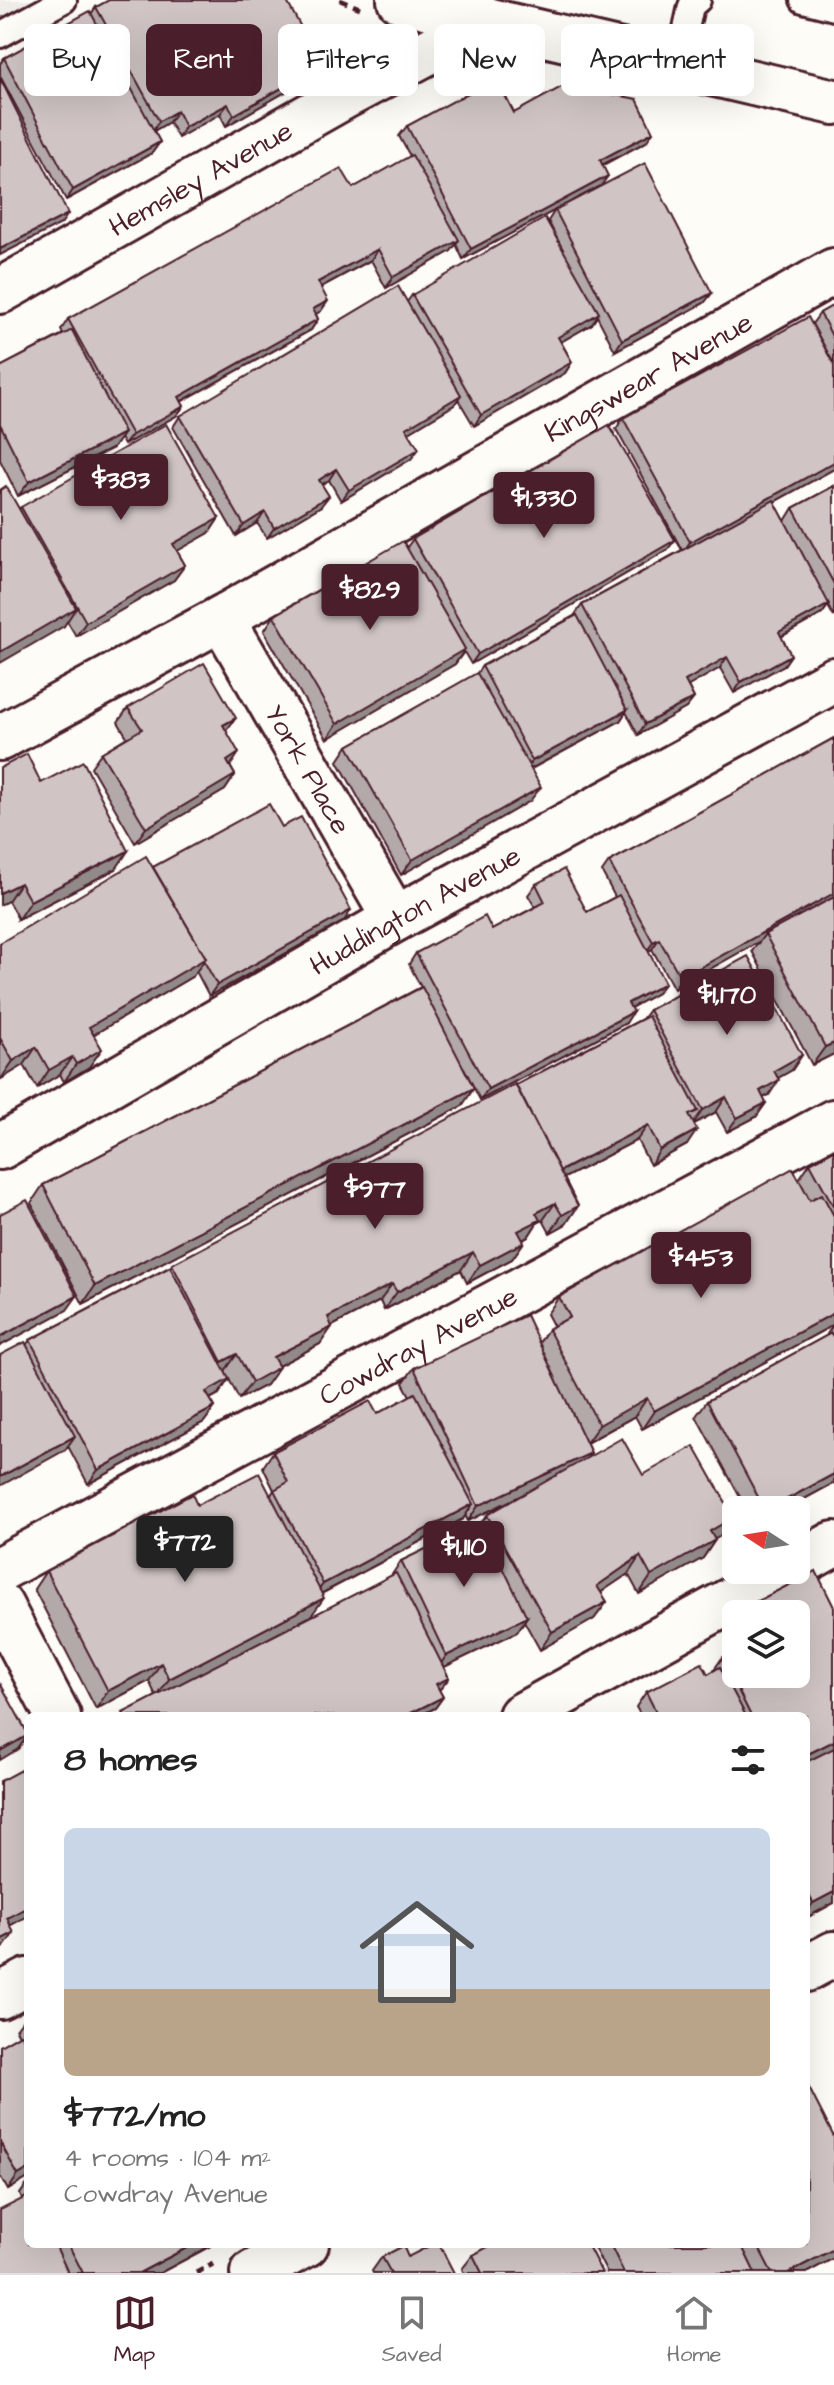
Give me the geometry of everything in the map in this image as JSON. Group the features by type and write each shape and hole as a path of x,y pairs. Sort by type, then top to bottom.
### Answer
{"street":[{"path":"400,0 561,39"},
{"name":"Hemsley Avenue","path":"0,291 343,97 486,21"},
{"path":"754,84 834,102"},
{"name":"Kingswear Avenue","path":"0,738 222,618 834,271"},
{"name":"York Place","path":"222,618 395,919"},
{"name":"Huddington Avenue","path":"0,1147 395,919 834,680"},
{"name":"Cowdray Avenue","path":"0,1569 834,1122"},
{"path":"810,1557 834,1544"},
{"path":"528,1712 761,1584"},
{"path":"0,1605 56,1712"},
{"path":"810,1967 834,1954"},
{"path":"0,1996 24,1983"},
{"path":"253,2273 299,2248"}],"lane":[{"path":"0,35 64,0"},
{"path":"687,24 691,6 698,0"},
{"path":"803,0 834,8"}],"shaded area":[{"path":"0,0 63,0 0,34"}],"building":[{"path":"109,0 286,0 299,24 278,24 278,90 234,115 228,104 185,127 177,111 159,121 130,69 130,24 105,24 96,7"},
{"path":"90,11 97,24 66,24"},
{"path":"24,47 24,96 130,96 130,86 160,142 73,190 4,58"},
{"path":"0,78 68,214 0,249"},
{"path":"561,87 561,96 637,99 653,132 600,160 608,176 471,249 407,126 463,96 505,96 514,113"},
{"path":"412,155 459,240 393,277 378,249 318,282 328,301 313,309 318,319 179,397 184,406 132,435 68,319 341,168 353,188"},
{"path":"645,163 712,293 622,340 555,210"},
{"path":"545,218 599,313 558,337 572,362 481,415 412,295"},
{"path":"398,286 461,395 406,428 419,449 349,490 336,469 319,480 329,496 274,528 265,512 244,525 180,416"},
{"path":"834,305 834,340 820,313"},
{"path":"808,317 834,365 834,462 690,542 623,418"},
{"path":"72,330 124,433 29,482 0,424 0,367"},
{"path":"166,424 219,518 173,544 185,565 86,622 21,507"},
{"path":"609,425 675,540 478,654 413,539"},
{"path":"6,486 76,608 0,652 0,490"},
{"path":"834,486 834,584 793,508"},
{"path":"774,500 829,604 779,632 791,655 741,682 727,657 685,681 694,698 645,724 582,605"},
{"path":"403,541 465,649 337,724 274,616"},
{"path":"577,615 627,710 532,761 482,666"},
{"path":"204,663 236,718 223,725 239,753 227,761 235,775 146,828 101,753 142,729 128,708"},
{"path":"477,673 541,787 412,860 348,746"},
{"path":"834,738 834,893 681,978 659,939 653,942 609,862"},
{"path":"27,754 41,783 83,761 128,851 30,901 20,883 0,893 0,768"},
{"path":"269,804 282,827 301,817 351,910 217,985 204,961 206,958 153,867"},
{"path":"146,856 206,958 89,1027 102,1049 76,1064 72,1057 49,1070 36,1047 13,1061 0,1038 0,943"},
{"path":"564,869 587,912 619,895 665,983 628,1003 633,1012 488,1089 416,953 485,916 492,930 545,902 536,884"},
{"path":"834,897 834,1043 825,1047 765,934"},
{"path":"748,956 802,1055 774,1071 779,1080 760,1091 766,1103 737,1118 726,1097 703,1110 649,1010"},
{"path":"422,987 474,1088 95,1286 43,1185"},
{"path":"648,1016 698,1111 689,1115 697,1130 660,1150 648,1125 560,1171 516,1085"},
{"path":"515,1084 578,1206 562,1215 555,1203 536,1213 540,1220 518,1231 524,1242 480,1265 473,1252 397,1292 392,1284 328,1317 332,1327 273,1357 279,1367 252,1382 237,1354 222,1362 172,1264"},
{"path":"834,1150 834,1207 810,1163"},
{"path":"793,1168 810,1200 822,1194 834,1216 834,1313 654,1411 647,1398 599,1425 548,1329 570,1317 559,1297"},
{"path":"27,1200 77,1296 0,1337 0,1214"},
{"path":"170,1267 229,1379 206,1392 215,1407 98,1470 30,1340"},
{"path":"526,1315 591,1453 478,1506 414,1368"},
{"path":"831,1333 834,1338 834,1474 793,1496 758,1496 707,1401"},
{"path":"25,1342 75,1436 0,1477 0,1355"},
{"path":"415,1393 473,1504 323,1584 274,1490 288,1482 273,1452 370,1401 377,1414"},
{"path":"622,1438 643,1475 694,1446 722,1496 722,1524 710,1531 715,1540 651,1576 640,1556 597,1586 607,1602 552,1632 487,1515"},
{"path":"259,1473 324,1598 169,1679 161,1663 108,1691 46,1571 192,1494 197,1505"},
{"path":"481,1522 527,1617 446,1656 401,1561"},
{"path":"816,1571 834,1607 834,1741 810,1753 810,1712 749,1712 737,1688 810,1688 810,1600 760,1600 791,1584 810,1584 810,1574"},
{"path":"396,1573 449,1678 436,1684 443,1697 413,1712 125,1712"},
{"path":"702,1663 708,1674 720,1667 722,1688 731,1688 744,1712 656,1712 646,1692"},
{"path":"0,1683 24,1728 24,1737 0,1751"},
{"path":"834,1748 834,1892 813,1903 810,1897 810,1760"},
{"path":"24,1768 24,1909 7,1918 14,1933 0,1940 0,1781"},
{"path":"21,2034 24,2040 24,2171 18,2175 0,2142 0,2046"},
{"path":"810,2090 834,2137 834,2249 788,2273 772,2273 759,2248 810,2248"},
{"path":"24,2198 24,2248 57,2248 68,2273 0,2273 0,2210"},
{"path":"70,2248 186,2248 139,2273 83,2273"},
{"path":"404,2248 408,2257 425,2248 441,2248 454,2273 391,2273 382,2257"},
{"path":"486,2248 589,2248 602,2273 482,2273 473,2255"},
{"path":"612,2248 743,2248 755,2273 624,2273"}]}
